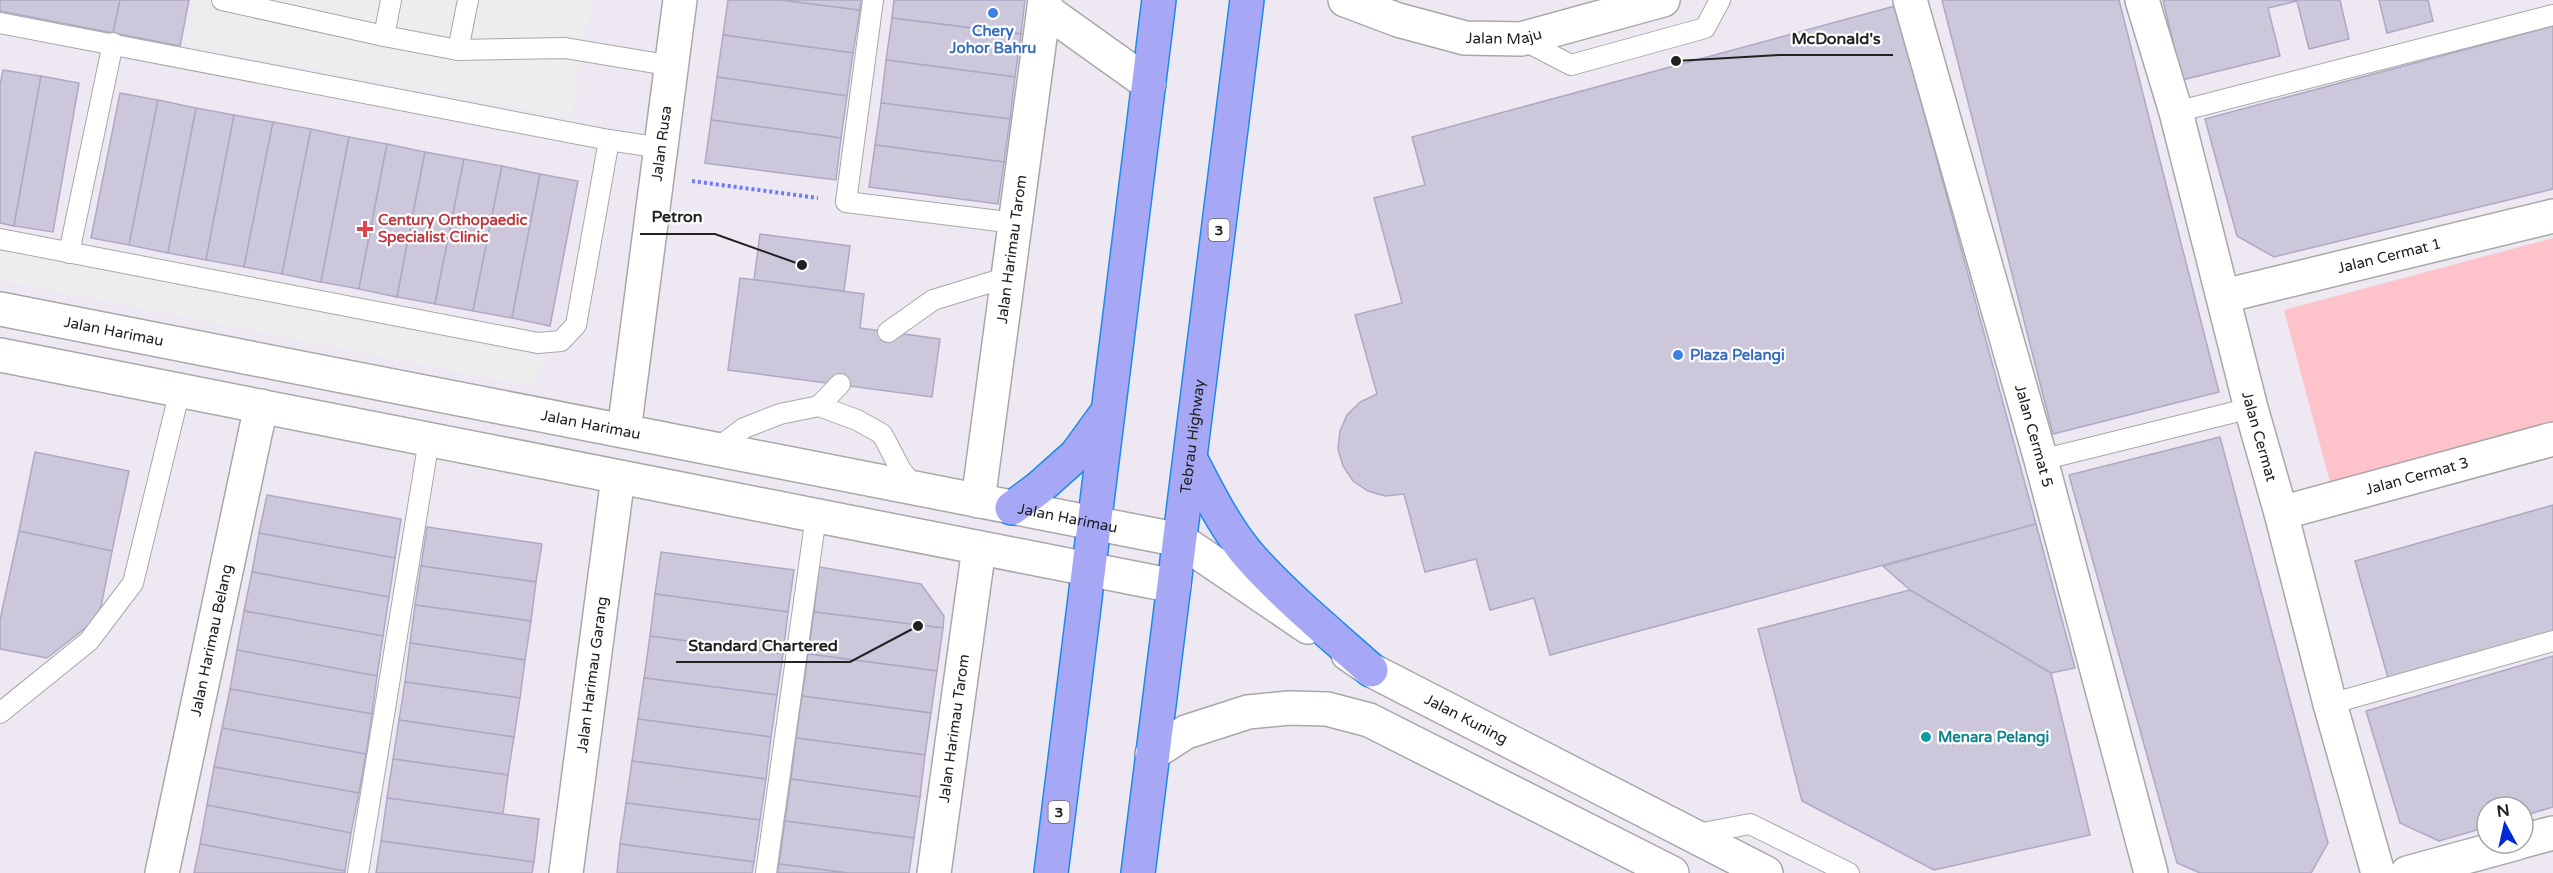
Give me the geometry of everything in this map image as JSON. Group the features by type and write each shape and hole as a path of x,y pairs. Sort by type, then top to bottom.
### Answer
{"highway":[{"name":"3","path":"1051,873 1160,0"},
{"name":"Tebrau Highway","path":"1138,873 1247,0"},
{"path":"1012,508 1039,488 1076,455 1109,410"},
{"path":"1191,460 1225,523 1251,558 1282,590 1371,670"}],"street":[{"name":"Jalan Rusa","path":"624,431 680,0"},
{"name":"Jalan Maju","path":"1345,0 1398,20 1465,38 1521,39 1663,0"},
{"name":"Jalan Cermat 5","path":"1910,0 2041,460 2151,873"},
{"name":"Jalan Cermat","path":"2142,0 2176,112 2251,408 2282,513 2330,704 2378,873"},
{"path":"1045,5 1149,84"},
{"name":"Jalan Harimau Tarom","path":"978,501 1045,5"},
{"name":"Jalan Cermat 1","path":"2224,296 2553,216"},
{"name":"Jalan Harimau","path":"0,309 1180,540"},
{"path":"0,355 1174,586"},
{"name":"Jalan Harimau Belang","path":"162,873 261,406"},
{"name":"Jalan Cermat 3","path":"2282,513 2553,440"},
{"name":"Jalan Harimau Garang","path":"566,873 618,477"},
{"name":"Jalan Kuning","path":"1180,540 1371,670 1766,873"},
{"name":"Jalan Harimau Tarom","path":"934,873 978,548"},
{"path":"1152,754 1186,732 1248,712 1289,708 1327,709 1369,720 1672,873"},
{"path":"2535,838 2553,833"},
{"path":"2407,873 2475,854"}],"lane":[{"path":"222,0 299,9 384,36 458,50 565,48 673,66"},
{"path":"384,36 391,0"},
{"path":"458,50 468,0"},
{"path":"873,0 846,202 1015,224"},
{"path":"1521,39 1571,65 1705,28 1720,0"},
{"path":"2176,112 2553,15"},
{"path":"0,23 609,140 660,162"},
{"path":"69,253 113,43"},
{"path":"0,239 538,343 561,341 576,325 609,140"},
{"path":"888,332 933,300 1008,277"},
{"path":"819,406 840,384"},
{"path":"0,713 89,641 133,583 180,390"},
{"path":"716,449 744,429 780,414 819,406 858,420 882,434 901,470 916,489"},
{"path":"2041,460 2251,408"},
{"path":"358,873 429,440"},
{"path":"766,873 816,516"},
{"path":"2330,704 2553,641"},
{"path":"1692,835 1750,824 1849,873"}],"path":[{"path":"660,162 846,202"}],"shaded area":[{"path":"194,0 592,0 570,118 185,45"},
{"path":"2553,238 2553,422 2330,482 2284,310"},
{"path":"0,248 541,357 535,387 0,280"}],"building":[{"path":"0,0 120,0 113,33 0,11"},
{"path":"120,0 189,0 180,46 113,33"},
{"path":"728,0 781,0 860,10 853,53 723,35"},
{"path":"781,0 861,0 860,10"},
{"path":"894,0 1025,0 1021,34 892,18"},
{"path":"1942,0 2119,0 2219,392 2053,434"},
{"path":"2163,0 2340,0 2349,39 2309,49 2297,1 2268,8 2280,56 2182,80"},
{"path":"2379,0 2428,0 2433,21 2387,33"},
{"name":"Plaza Pelangi","path":"1895,6 2036,524 1550,655 1534,598 1490,610 1476,559 1425,572 1404,494 1385,496 1368,491 1353,481 1343,466 1338,449 1340,431 1347,415 1360,402 1377,394 1355,315 1402,303 1374,198 1425,185 1412,137"},
{"path":"892,18 1021,34 1015,77 886,60"},
{"path":"2553,26 2553,189 2274,257 2237,236 2205,119"},
{"path":"723,35 853,53 847,96 717,77"},
{"path":"886,60 1015,77 1010,119 881,103"},
{"path":"3,70 41,76 14,226 0,223 0,85"},
{"path":"41,76 79,83 53,232 14,226"},
{"path":"717,77 847,96 841,138 711,120"},
{"path":"120,93 158,100 129,245 91,238"},
{"path":"158,100 196,108 168,253 129,245"},
{"path":"881,103 1010,119 1004,162 875,145"},
{"path":"196,108 234,115 206,260 168,253"},
{"path":"234,115 273,122 244,267 206,260"},
{"path":"711,120 841,138 836,180 705,163"},
{"path":"273,122 311,129 282,274 244,267"},
{"path":"311,129 349,137 321,282 282,274"},
{"path":"349,137 387,144 359,289 321,282"},
{"path":"387,144 425,152 397,297 359,289"},
{"path":"875,145 1004,162 998,204 869,187"},
{"path":"425,152 464,159 435,304 397,297"},
{"path":"464,159 502,166 473,311 435,304"},
{"path":"502,166 540,174 512,318 473,311"},
{"path":"540,174 578,181 550,326 512,318"},
{"path":"760,234 850,246 844,291 754,280"},
{"path":"740,278 864,294 860,328 940,339 932,397 728,370"},
{"path":"2220,437 2328,843 2311,873 2200,873 2177,863 2069,475"},
{"path":"35,452 129,471 112,551 19,531"},
{"path":"267,495 401,519 395,558 259,533"},
{"path":"2553,505 2553,632 2388,678 2355,561"},
{"path":"2036,524 2075,668 2051,673 1910,590 1883,566"},
{"path":"427,527 542,544 536,582 421,566"},
{"path":"19,531 112,551 99,617 47,658 0,649 0,620"},
{"path":"259,533 395,558 389,597 252,572"},
{"path":"661,552 794,570 788,612 655,594"},
{"path":"421,566 536,582 531,621 415,605"},
{"path":"819,567 921,584 944,616 943,628 814,612"},
{"path":"252,572 389,597 383,636 244,611"},
{"name":"Menara Pelangi","path":"1910,590 2051,673 2090,835 1934,870 1802,801 1758,629"},
{"path":"655,594 788,612 783,654 650,636"},
{"path":"415,605 531,621 525,660 410,643"},
{"path":"244,611 383,636 377,676 237,650"},
{"path":"814,612 943,628 937,671 808,654"},
{"path":"650,636 783,654 777,695 644,678"},
{"path":"410,643 525,660 520,698 405,682"},
{"path":"237,650 377,676 372,714 230,689"},
{"path":"808,654 937,671 931,713 802,696"},
{"path":"2553,656 2553,807 2535,812 2535,795 2475,795 2475,830 2439,841 2400,823 2366,711"},
{"path":"644,678 777,695 771,737 638,719"},
{"path":"405,682 520,698 514,737 399,720"},
{"path":"230,689 372,714 366,754 222,728"},
{"path":"802,696 931,713 925,755 796,738"},
{"path":"638,719 771,737 766,779 632,761"},
{"path":"399,720 514,737 508,775 393,759"},
{"path":"222,728 366,754 359,793 214,767"},
{"path":"796,738 925,755 920,797 791,779"},
{"path":"393,759 508,775 503,814 387,798"},
{"path":"632,761 766,779 760,820 626,803"},
{"path":"214,767 359,793 351,833 207,805"},
{"path":"791,779 920,797 914,838 785,821"},
{"path":"387,798 539,819 534,862 381,841"},
{"path":"626,803 760,820 754,862 620,844"},
{"path":"207,805 351,833 345,871 200,844"},
{"path":"785,821 914,838 909,873 848,873 779,864"},
{"path":"381,841 534,862 532,873 376,873"},
{"path":"200,844 345,871 345,873 194,873"},
{"path":"620,844 754,862 752,873 617,873"},
{"path":"779,864 848,873 778,873"}],"place":[{"name":"Chery Johor Bahru","path":"993,13"},
{"name":"McDonald's","path":"1676,61"},
{"name":"Century Orthopaedic Specialist Clinic","path":"365,229"},
{"name":"Petron","path":"802,265"},
{"name":"Plaza Pelangi","path":"1678,355"},
{"name":"Standard Chartered","path":"918,626"},
{"name":"Menara Pelangi","path":"1926,737"}]}
